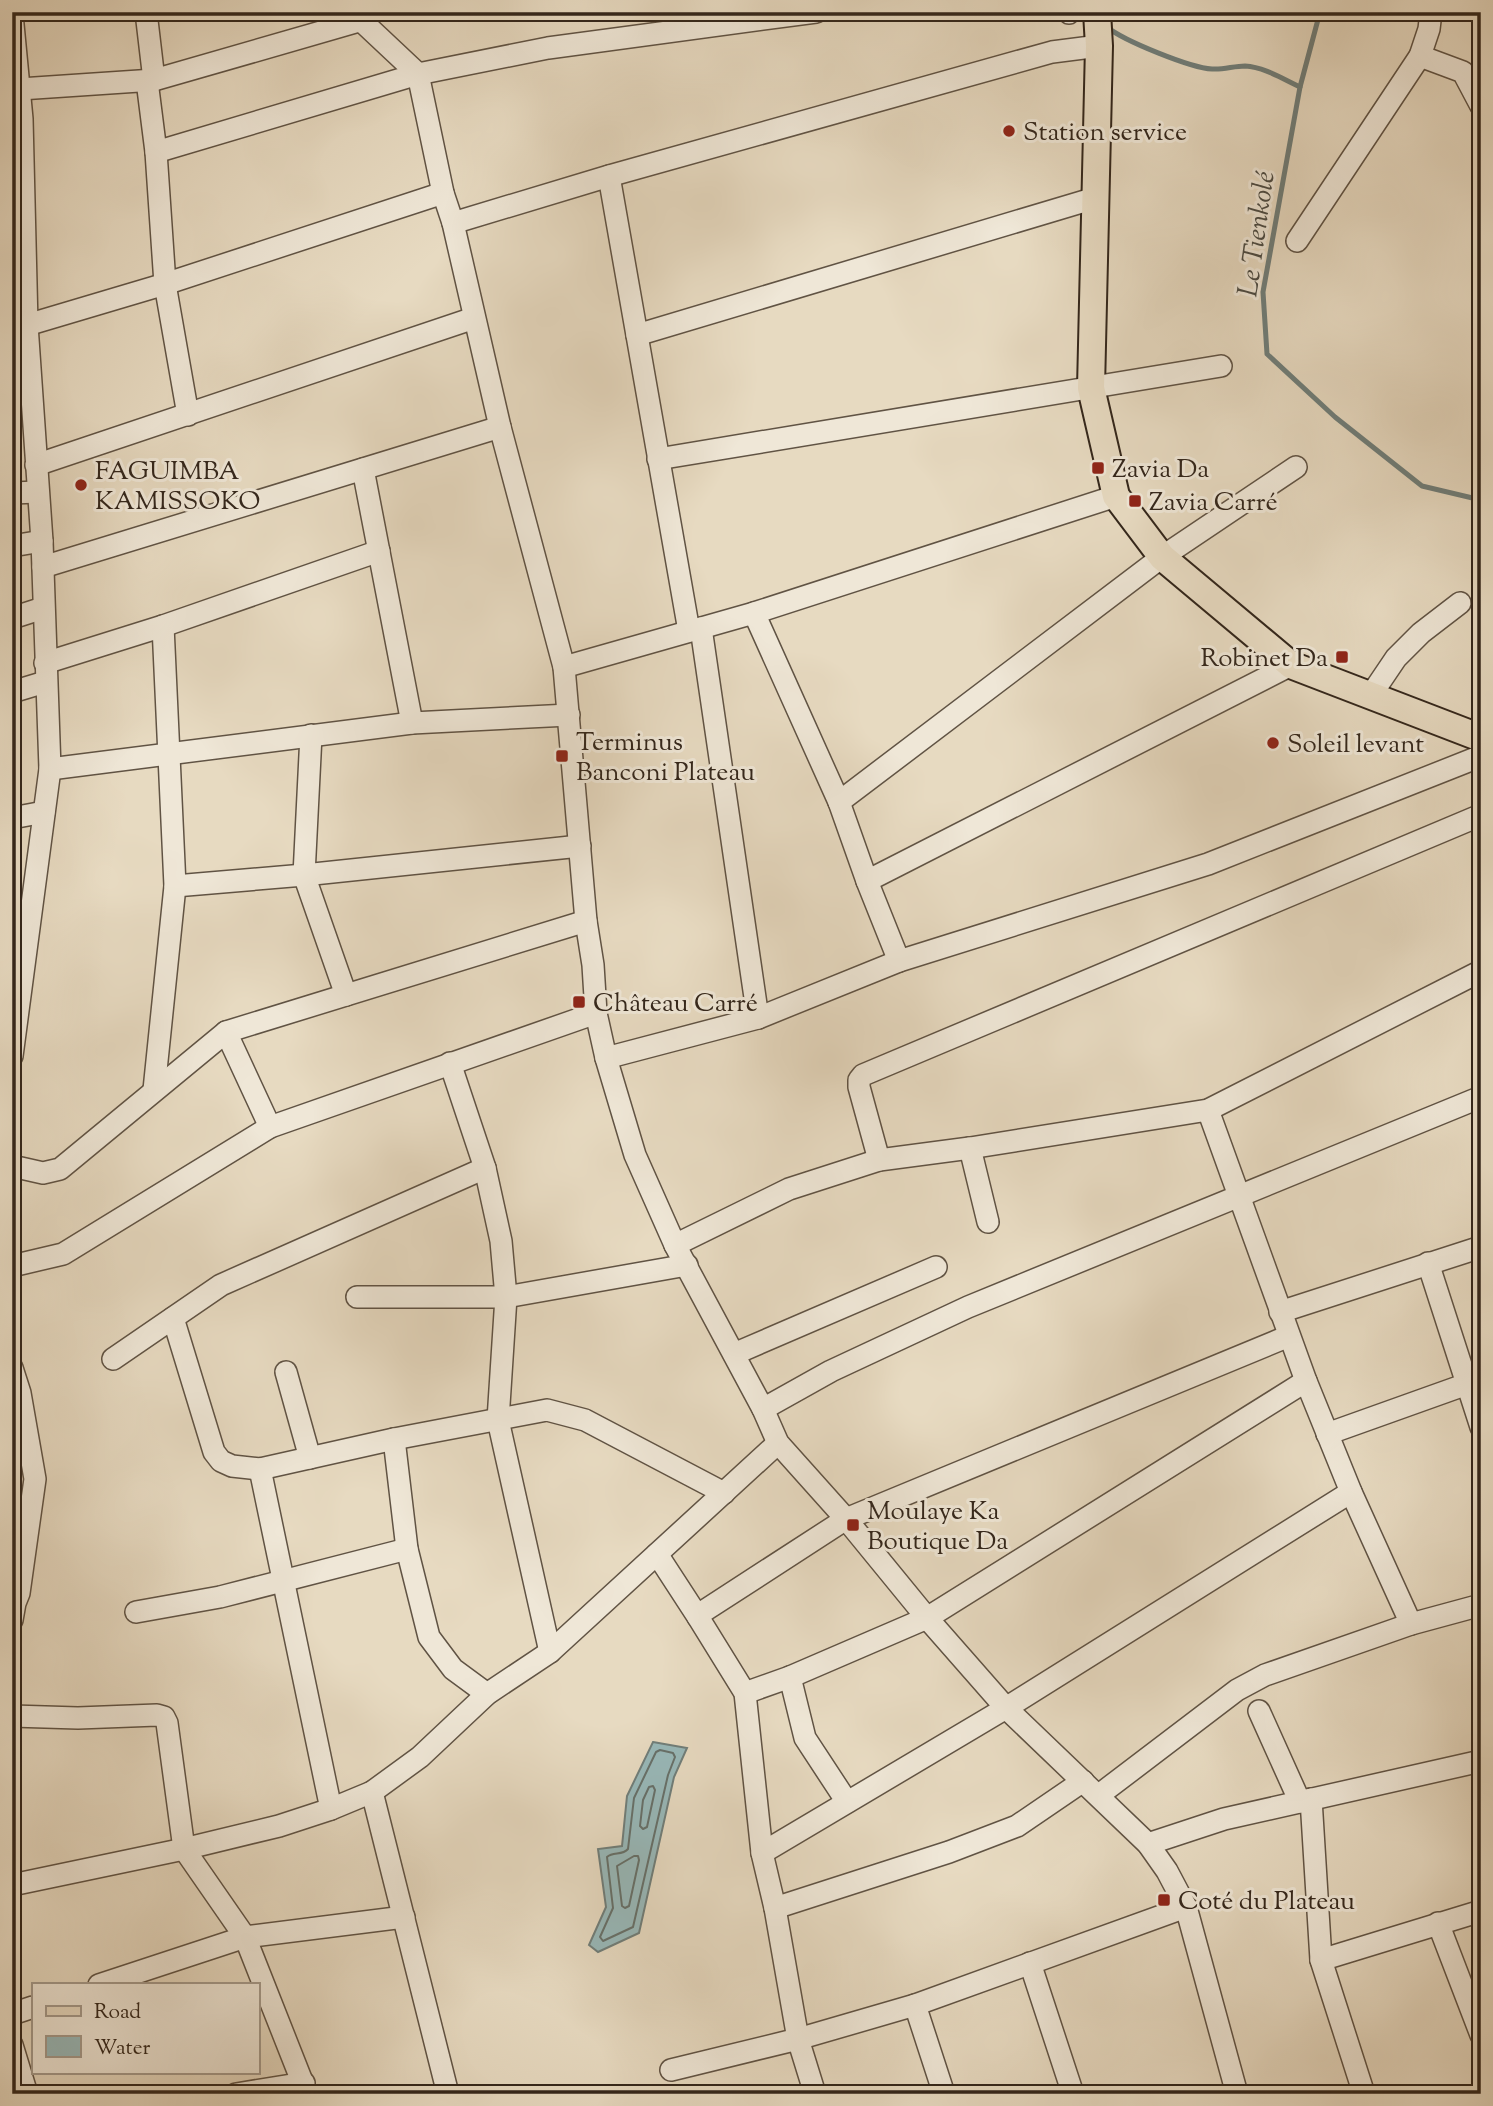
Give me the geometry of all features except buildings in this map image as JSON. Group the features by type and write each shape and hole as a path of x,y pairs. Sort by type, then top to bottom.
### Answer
{"main road":[{"path":"1097,12 1099,46 1091,388 1116,496 1162,557 1292,665 1481,738"}],"street":[{"path":"146,12 165,284 188,415"},
{"path":"156,152 418,74 548,48 816,12"},
{"path":"1297,241 1420,56 1429,29 1431,12"},
{"path":"12,13 20,89 17,119 19,263 27,325 22,385 36,465 42,541 50,769 20,933 12,1056"},
{"path":"20,89 151,80 355,16 418,74 443,193 453,223 500,427 564,667 596,1013 606,1058 635,1155 675,1245 763,1409 778,1443 1006,1708 1148,1844 1167,1871 1186,1907 1237,2094"},
{"path":"453,223 609,176 1052,52 1099,46"},
{"path":"1420,56 1463,72 1481,106"},
{"path":"609,176 658,458 695,629 758,1018"},
{"path":"27,325 165,284 443,193"},
{"path":"637,335 1096,198"},
{"path":"36,465 474,318"},
{"path":"658,458 1221,366"},
{"path":"43,567 500,427"},
{"path":"839,802 1162,557 1296,467"},
{"path":"363,470 412,723"},
{"path":"12,493 38,492"},
{"path":"564,667 754,613 1116,496"},
{"path":"12,546 42,541"},
{"path":"12,692 45,673 163,626 379,551"},
{"path":"1371,695 1396,658 1421,633 1460,603"},
{"path":"12,618 43,608"},
{"path":"754,613 839,802 899,961"},
{"path":"154,1090 175,886 163,626"},
{"path":"867,881 1292,665"},
{"path":"50,769 412,723 569,715"},
{"path":"311,735 304,875 346,995"},
{"path":"606,1058 758,1018 899,961 1208,864 1481,756"},
{"path":"12,818 44,812"},
{"path":"879,1160 859,1087 859,1080 863,1075 1481,815"},
{"path":"175,886 580,846"},
{"path":"12,1166 43,1173 60,1169 226,1032 586,921"},
{"path":"675,1245 789,1189 879,1160 1208,1110 1481,971"},
{"path":"12,1266 63,1254 270,1128 596,1013"},
{"path":"226,1032 270,1128"},
{"path":"450,1063 485,1168 501,1241 506,1297 498,1420 550,1651"},
{"path":"763,1409 831,1371 968,1307 1481,1097"},
{"path":"1208,1110 1306,1381 1410,1625"},
{"path":"970,1148 988,1222"},
{"path":"113,1359 221,1285 485,1168"},
{"path":"1280,1312 1481,1247"},
{"path":"1428,1263 1481,1427"},
{"path":"358,1297 506,1297 687,1265"},
{"path":"734,1354 936,1267"},
{"path":"173,1318 214,1452 221,1461 232,1466 260,1469 394,1439 547,1410 585,1420 724,1493"},
{"path":"698,1617 846,1519 1289,1336"},
{"path":"12,1368 20,1393 35,1479 19,1593 13,1608"},
{"path":"286,1372 310,1458"},
{"path":"745,1693 790,1677 927,1618 1306,1381"},
{"path":"1327,1434 1467,1384"},
{"path":"394,1439 407,1549 429,1637 453,1669 487,1694"},
{"path":"12,1885 279,1826 372,1792 420,1757 487,1694 550,1651 778,1443"},
{"path":"260,1469 331,1809"},
{"path":"762,1853 1006,1708 1352,1492"},
{"path":"136,1612 220,1597 407,1549"},
{"path":"657,1554 745,1693 762,1853 775,1908 797,2039 815,2094"},
{"path":"775,1908 949,1852 1017,1826 1091,1788 1237,1690 1265,1675 1410,1625 1481,1605"},
{"path":"790,1677 805,1738 847,1802"},
{"path":"1258,1711 1305,1800 1321,1960 1364,2094"},
{"path":"12,1716 164,1717 184,1849 245,1937 306,2088 236,2094"},
{"path":"1148,1844 1224,1819 1481,1761"},
{"path":"372,1792 448,2094"},
{"path":"671,2070 797,2039 915,2005 1186,1907"},
{"path":"1321,1960 1481,1911"},
{"path":"105,1983 245,1937 404,1917"},
{"path":"1438,1923 1481,2035"},
{"path":"1030,1963 1073,2094"},
{"path":"915,2005 944,2094"},
{"path":"12,2014 32,2007"},
{"path":"12,2045 27,2094"}],"water":[{"path":"653,1742 687,1748 674,1777 639,1933 598,1952 589,1945 606,1907 598,1849 622,1846 627,1796"}],"waterway":[{"path":"1300,87 1320,12"},
{"name":"Le Tienkolé","path":"1107,27 1142,46 1189,64 1212,69 1252,67 1300,87 1263,292 1267,354 1335,417 1422,486 1481,500"}],"place":[{"name":"Station service","path":"1009,131"},
{"name":"Zavia Da","path":"1098,468"},
{"name":"FAGUIMBA KAMISSOKO","path":"81,485"},
{"name":"Zavia Carré","path":"1135,501"},
{"name":"Robinet Da","path":"1342,657"},
{"name":"Soleil levant","path":"1273,743"},
{"name":"Terminus Banconi Plateau","path":"562,756"},
{"name":"Château Carré","path":"579,1002"},
{"name":"Moulaye Ka Boutique Da","path":"853,1525"},
{"name":"Coté du Plateau","path":"1164,1900"}]}
